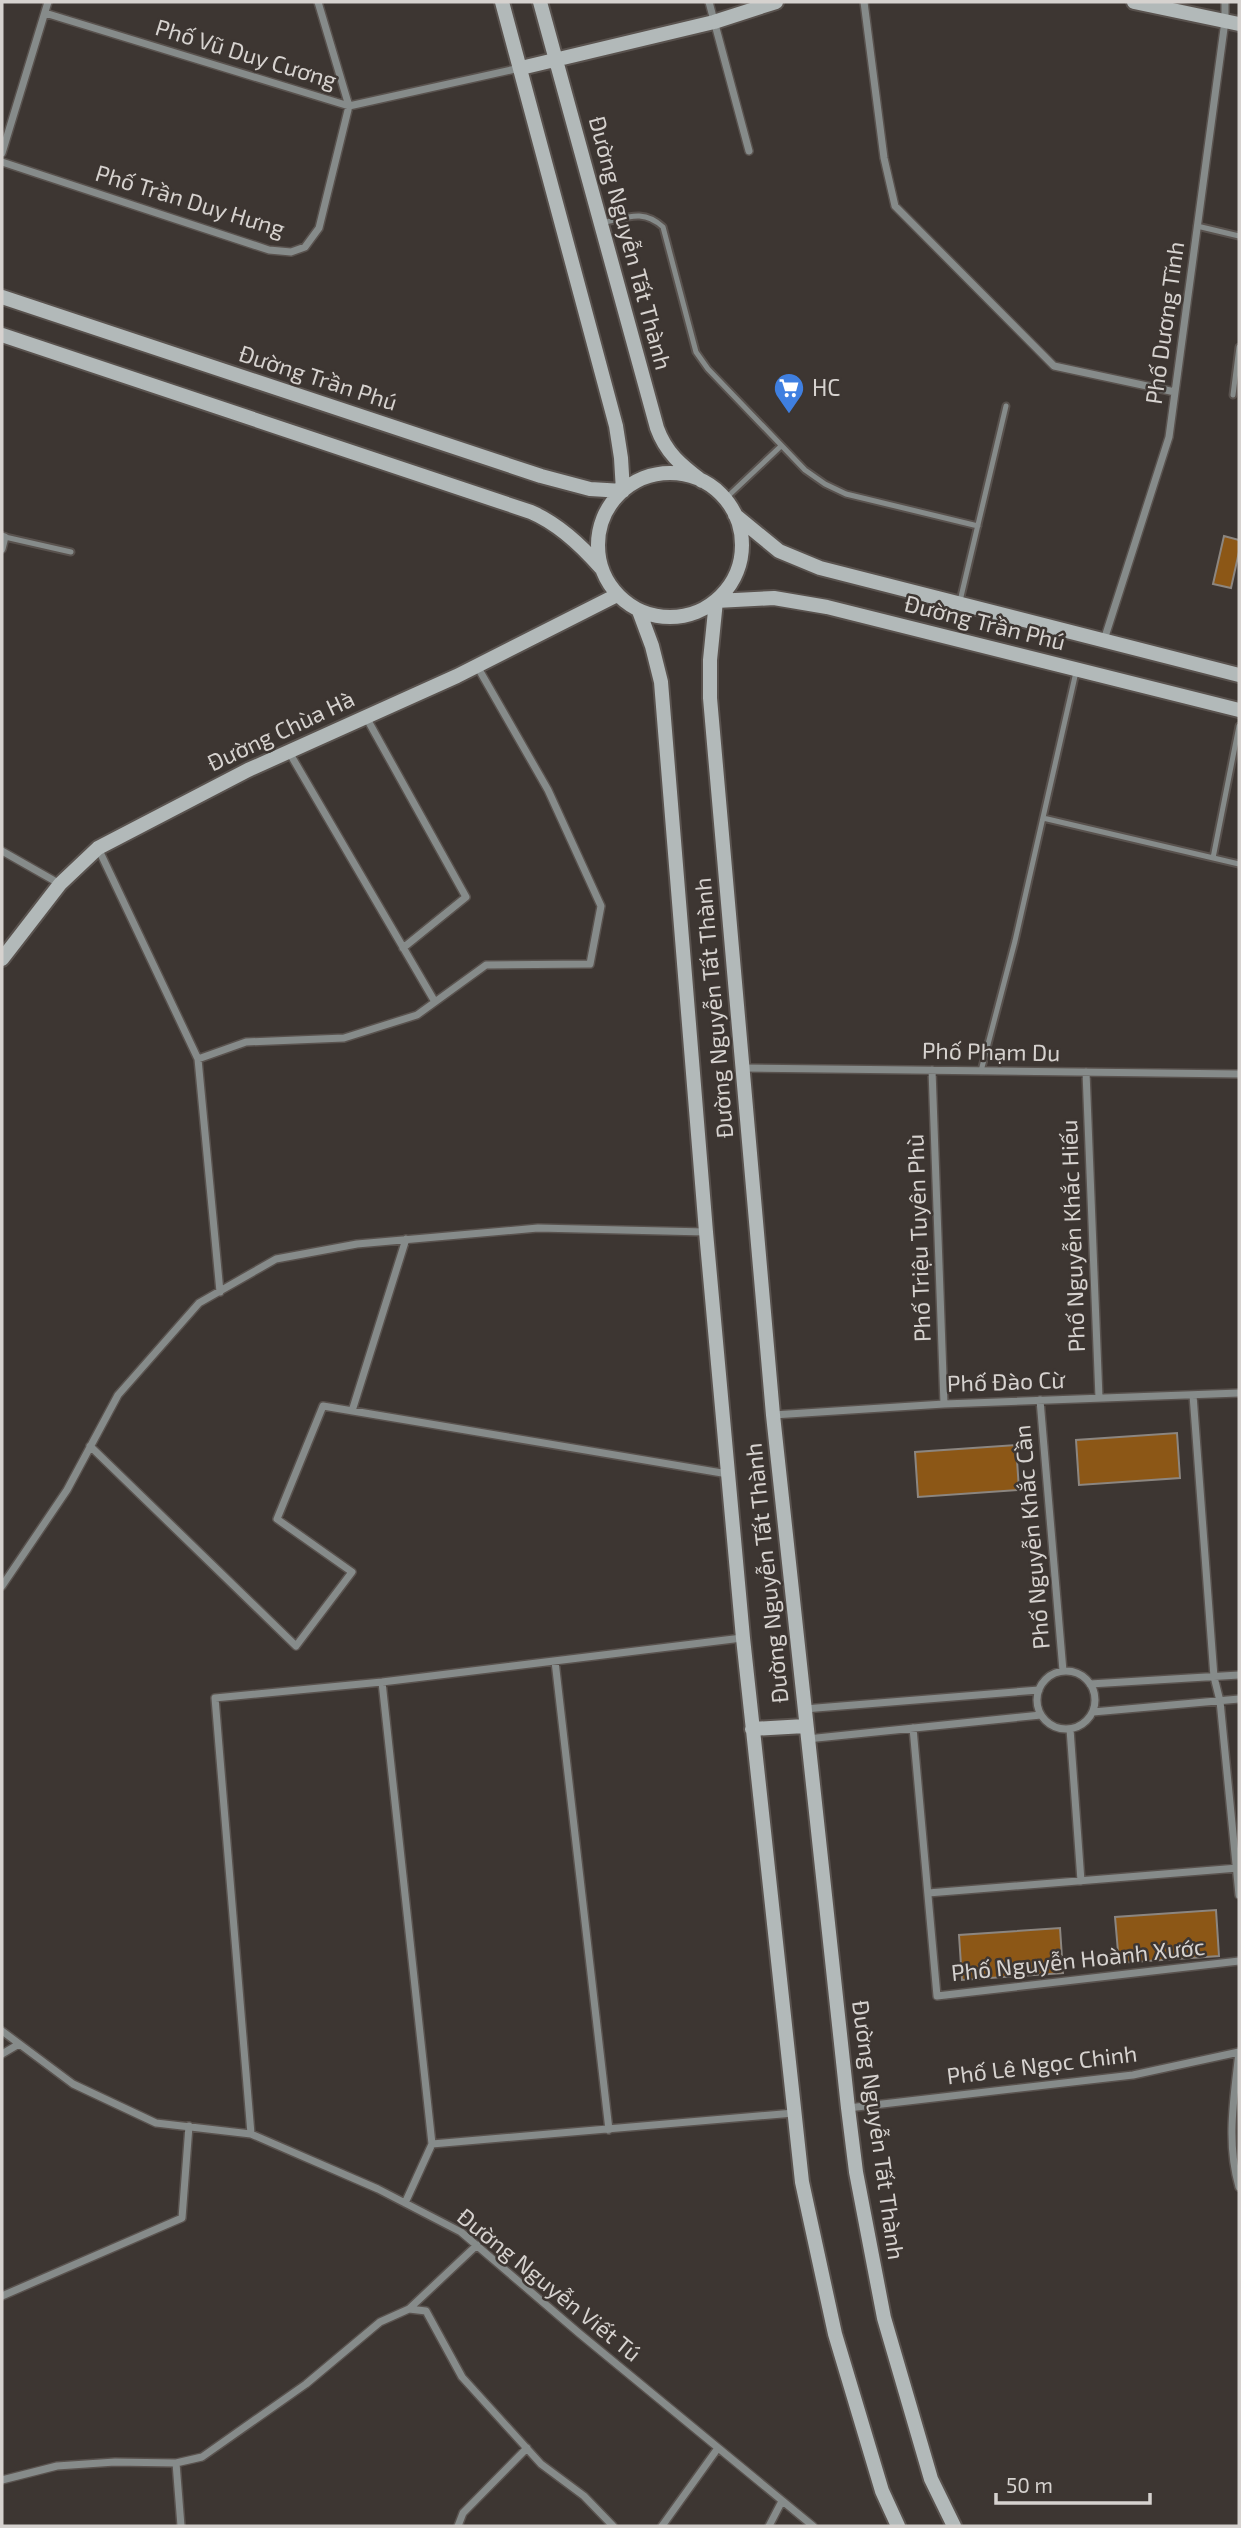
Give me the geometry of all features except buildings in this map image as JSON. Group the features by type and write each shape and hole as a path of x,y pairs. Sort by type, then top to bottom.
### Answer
{"main road":[{"path":"502,2 616,426 623,491"},
{"name":"Đường Nguyễn Tất Thành","path":"540,2 662,442 669,454 702,481"},
{"path":"521,68 714,22 776,2"},
{"path":"1134,2 1232,22"},
{"name":"Đường Trần Phú","path":"2,297 552,479 590,489 623,491"},
{"path":"2,335 531,512 575,540 601,568"},
{"path":"661,474 682,474 702,481 725,499 735,515 741,538 740,561 732,583 716,601 698,612 679,617 658,617 639,611 617,595 608,584 601,568 598,547 601,526 609,507 623,491 640,479 661,474"},
{"name":"Đường Trần Phú","path":"735,515 771,545 806,563 892,588 1239,675"},
{"name":"Đường Chùa Hà","path":"2,958 60,884 97,848 236,776 477,666 617,595"},
{"name":"Đường Trần Phú","path":"716,601 774,598 827,607 1239,710"},
{"name":"Đường Nguyễn Tất Thành","path":"716,601 710,660 710,698 742,1068 806,1732 848,2108 856,2172 884,2318 932,2479 954,2526"},
{"name":"Đường Nguyễn Tất Thành","path":"639,611 661,682 706,1232 743,1638 802,2182 835,2334 882,2491 898,2526"},
{"path":"752,1729 806,1732"}],"street":[{"path":"2,153 48,2"},
{"path":"318,2 349,106"},
{"path":"709,2 749,151"},
{"path":"864,2 884,158 895,206 1054,366 1175,392"},
{"name":"Phố Dương Tĩnh","path":"1104,640 1169,437 1197,226 1232,22 1225,2"},
{"name":"Phố Vũ Duy Cương","path":"45,13 349,106 521,68"},
{"name":"Phố Trần Duy Hưng","path":"2,162 269,250 291,252 305,247 319,228 349,106"},
{"path":"2,549 3,536"},
{"path":"198,1059 246,1042 344,1038 417,1015 486,965 590,964 601,906 548,790 477,666"},
{"path":"366,717 466,897 403,948"},
{"path":"289,751 435,1002"},
{"path":"97,848 198,1059 219,1292"},
{"path":"2,851 60,884"},
{"name":"Phố Phạm Du","path":"742,1068 1239,1074"},
{"name":"Phố Triệu Tuyên Phù","path":"932,1070 944,1404"},
{"name":"Phố Nguyễn Khắc Hiếu","path":"1086,1072 1099,1398"},
{"path":"2,1586 66,1490 118,1395 199,1303 276,1259 357,1244 538,1228 706,1232"},
{"path":"352,1411 406,1239"},
{"name":"Phố Đào Cừ","path":"774,1415 944,1404 1239,1393"},
{"path":"1193,1395 1214,1677 1220,1701 1239,1895"},
{"name":"Phố Nguyễn Khắc Cần","path":"1040,1400 1062,1671"},
{"path":"90,1446 296,1646 352,1572 276,1519 323,1406 728,1474"},
{"path":"251,2134 215,1698 382,1682 743,1638"},
{"path":"555,1661 609,2130"},
{"path":"1062,1671 1075,1672 1086,1678 1090,1684 1096,1700 1093,1712 1086,1722 1076,1728 1064,1730 1052,1726 1041,1715 1037,1707 1039,1690 1051,1675 1062,1671"},
{"path":"1090,1684 1239,1675"},
{"path":"382,1682 432,2144 405,2203"},
{"path":"804,1709 1039,1690"},
{"path":"1093,1712 1239,1699"},
{"path":"806,1732 913,1728 1041,1715"},
{"name":"Phố Nguyễn Hoành Xước","path":"913,1728 937,1996 1239,1961"},
{"path":"1070,1729 1081,1881"},
{"path":"928,1893 1238,1868"},
{"name":"Đường Nguyễn Viết Tú","path":"2,2031 73,2084 156,2123 251,2134 405,2203 461,2232 813,2526"},
{"path":"2,2054 19,2044"},
{"path":"1239,2052 1231,2131 1232,2156 1239,2187"},
{"name":"Phố Lê Ngọc Chinh","path":"848,2108 1133,2075 1239,2052"},
{"path":"432,2144 794,2113"},
{"path":"2,2296 182,2218 189,2126"},
{"path":"2,2480 57,2466 116,2462 176,2463 202,2457 306,2384 380,2322 409,2309 477,2245"},
{"path":"409,2309 426,2311 462,2377 541,2464 584,2496 613,2526"},
{"path":"458,2526 463,2512 527,2448"},
{"path":"662,2526 718,2448"},
{"path":"176,2463 181,2526"},
{"path":"769,2526 782,2501"}],"lane":[{"path":"601,224 637,215 652,217 663,228 696,352 708,369 805,470 846,494 978,526"},
{"path":"1197,226 1239,236"},
{"path":"1233,396 1239,347"},
{"path":"960,604 1006,406"},
{"path":"725,499 781,446"},
{"path":"3,536 71,552"},
{"path":"981,1071 1077,669"},
{"path":"1213,858 1239,726"},
{"path":"1043,818 1239,864"}],"place":[{"name":"HC","path":"789,415"}]}
